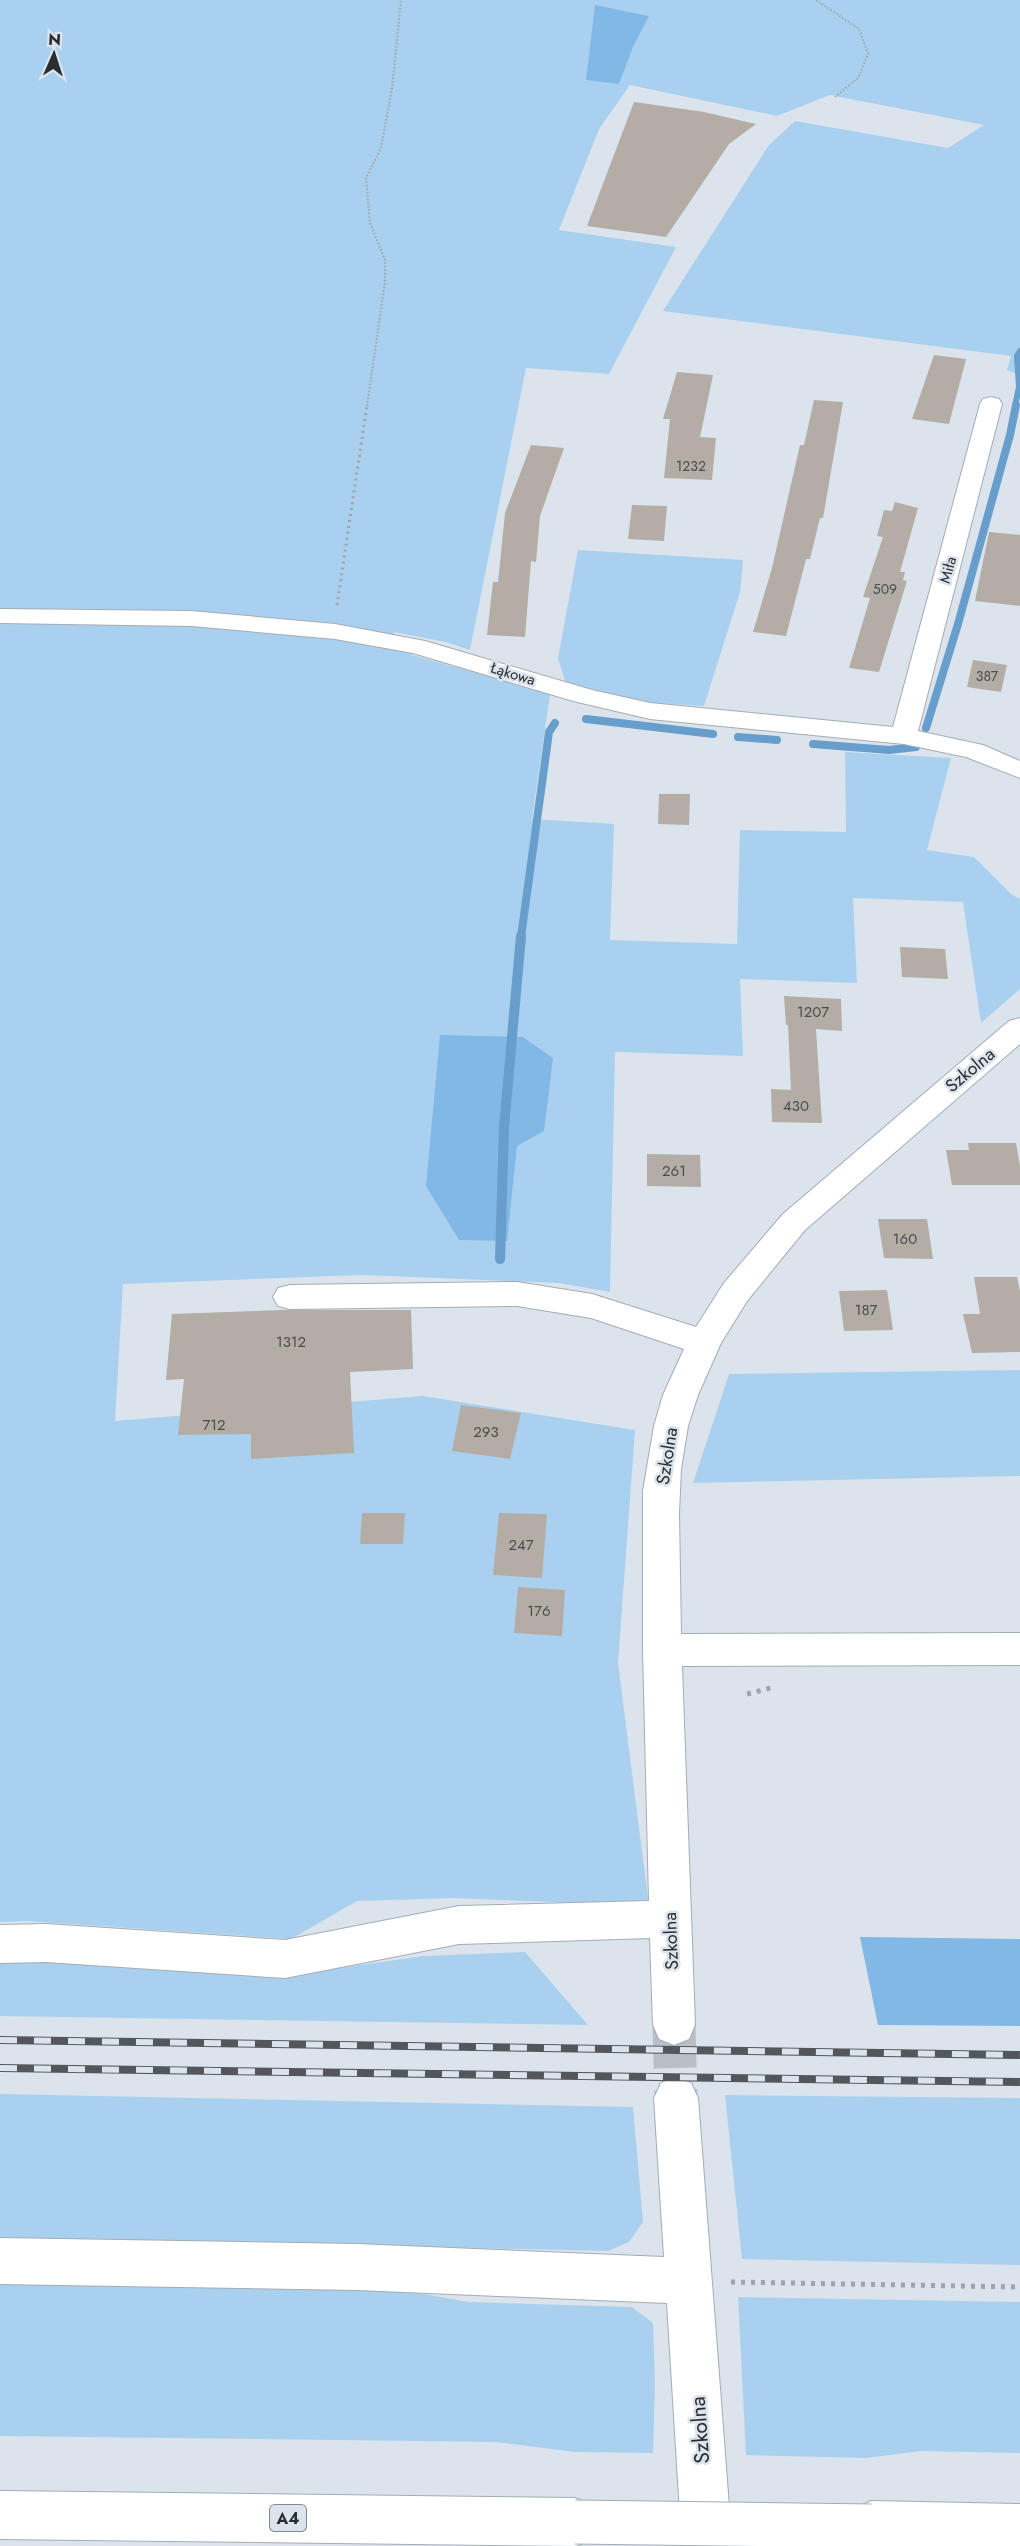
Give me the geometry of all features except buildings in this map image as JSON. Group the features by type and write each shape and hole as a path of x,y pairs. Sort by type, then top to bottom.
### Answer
{"main road":[{"name":"Miła","path":"904,736 991,404"},
{"name":"Łąkowa","path":"0,616 202,620 382,639 453,656 595,700 625,707 904,736 974,751 1020,770"},
{"name":"Szkolna","path":"674,2025 662,1650 662,1483 665,1453 681,1395 703,1342 719,1312 738,1286 794,1222 1020,1028"},
{"path":"290,1297 517,1294 592,1306 703,1342"},
{"path":"662,1650 1020,1649"},
{"path":"0,1944 46,1943 285,1959 459,1925 670,1919"},
{"name":"Szkolna","path":"676,2098 707,2546"},
{"path":"0,2261 369,2267 688,2281"},
{"name":"A4","path":"0,2515 1020,2529"}],"path":[{"path":"332,632 385,282 385,260 370,223 366,178 381,148 392,89 401,0"},
{"path":"816,0 859,29 868,54 858,78 835,97"},
{"path":"688,2281 1020,2287"}],"shaded area":[{"path":"0,0 1020,0 1020,375 1007,370 1011,356 663,311 769,145 795,121 948,148 984,125 830,95 777,116 630,85 599,129 559,230 676,247 609,374 526,368 470,650 446,642 393,632 412,655 550,694 532,819 614,824 610,940 737,944 740,830 846,832 845,752 951,758 927,850 974,857 1011,894 1020,899 1020,989 981,1023 963,902 853,898 857,983 740,979 743,1056 615,1052 610,1292 559,1283 362,1275 123,1284 115,1421 423,1396 635,1430 618,1663 649,1906 454,1898 357,1901 291,1939 26,1921 0,1922","holes":["595,6 648,16 633,47"]},
{"path":"595,5 649,16 633,47 619,84 586,80"},
{"path":"578,550 743,560 740,592 704,706 636,702 566,684 558,658"},
{"path":"440,1035 523,1037 553,1058 544,1131 517,1146 507,1241 459,1240 426,1186"},
{"path":"1020,1370 1020,1476 693,1483 729,1374"},
{"path":"860,1937 1020,1939 1020,2026 878,2025"},
{"path":"525,1952 588,2025 0,2016 0,1961 296,1974 424,1956"},
{"path":"0,2094 633,2107 643,2222 629,2242 608,2251 0,2238"},
{"path":"725,2095 1020,2098 1020,2265 742,2259"},
{"path":"0,2277 391,2288 468,2302 632,2307 653,2323 655,2384 653,2453 575,2452 497,2442 0,2436"},
{"path":"738,2297 1020,2302 1020,2453 921,2451 866,2458 746,2455"}],"waterway":[{"path":"1015,406 1019,387 1017,356 1020,351"},
{"path":"926,728 958,624 1010,435 1016,405"},
{"path":"586,719 713,734"},
{"path":"521,937 549,732 555,723"},
{"path":"738,737 777,740"},
{"path":"813,744 889,750 916,747"},
{"path":"500,1259 504,1127 521,936"}],"tunnel":[{"path":"674,2025 676,2098"}],"railway":[{"path":"0,2040 1020,2055"},
{"path":"0,2068 1020,2082"}]}
